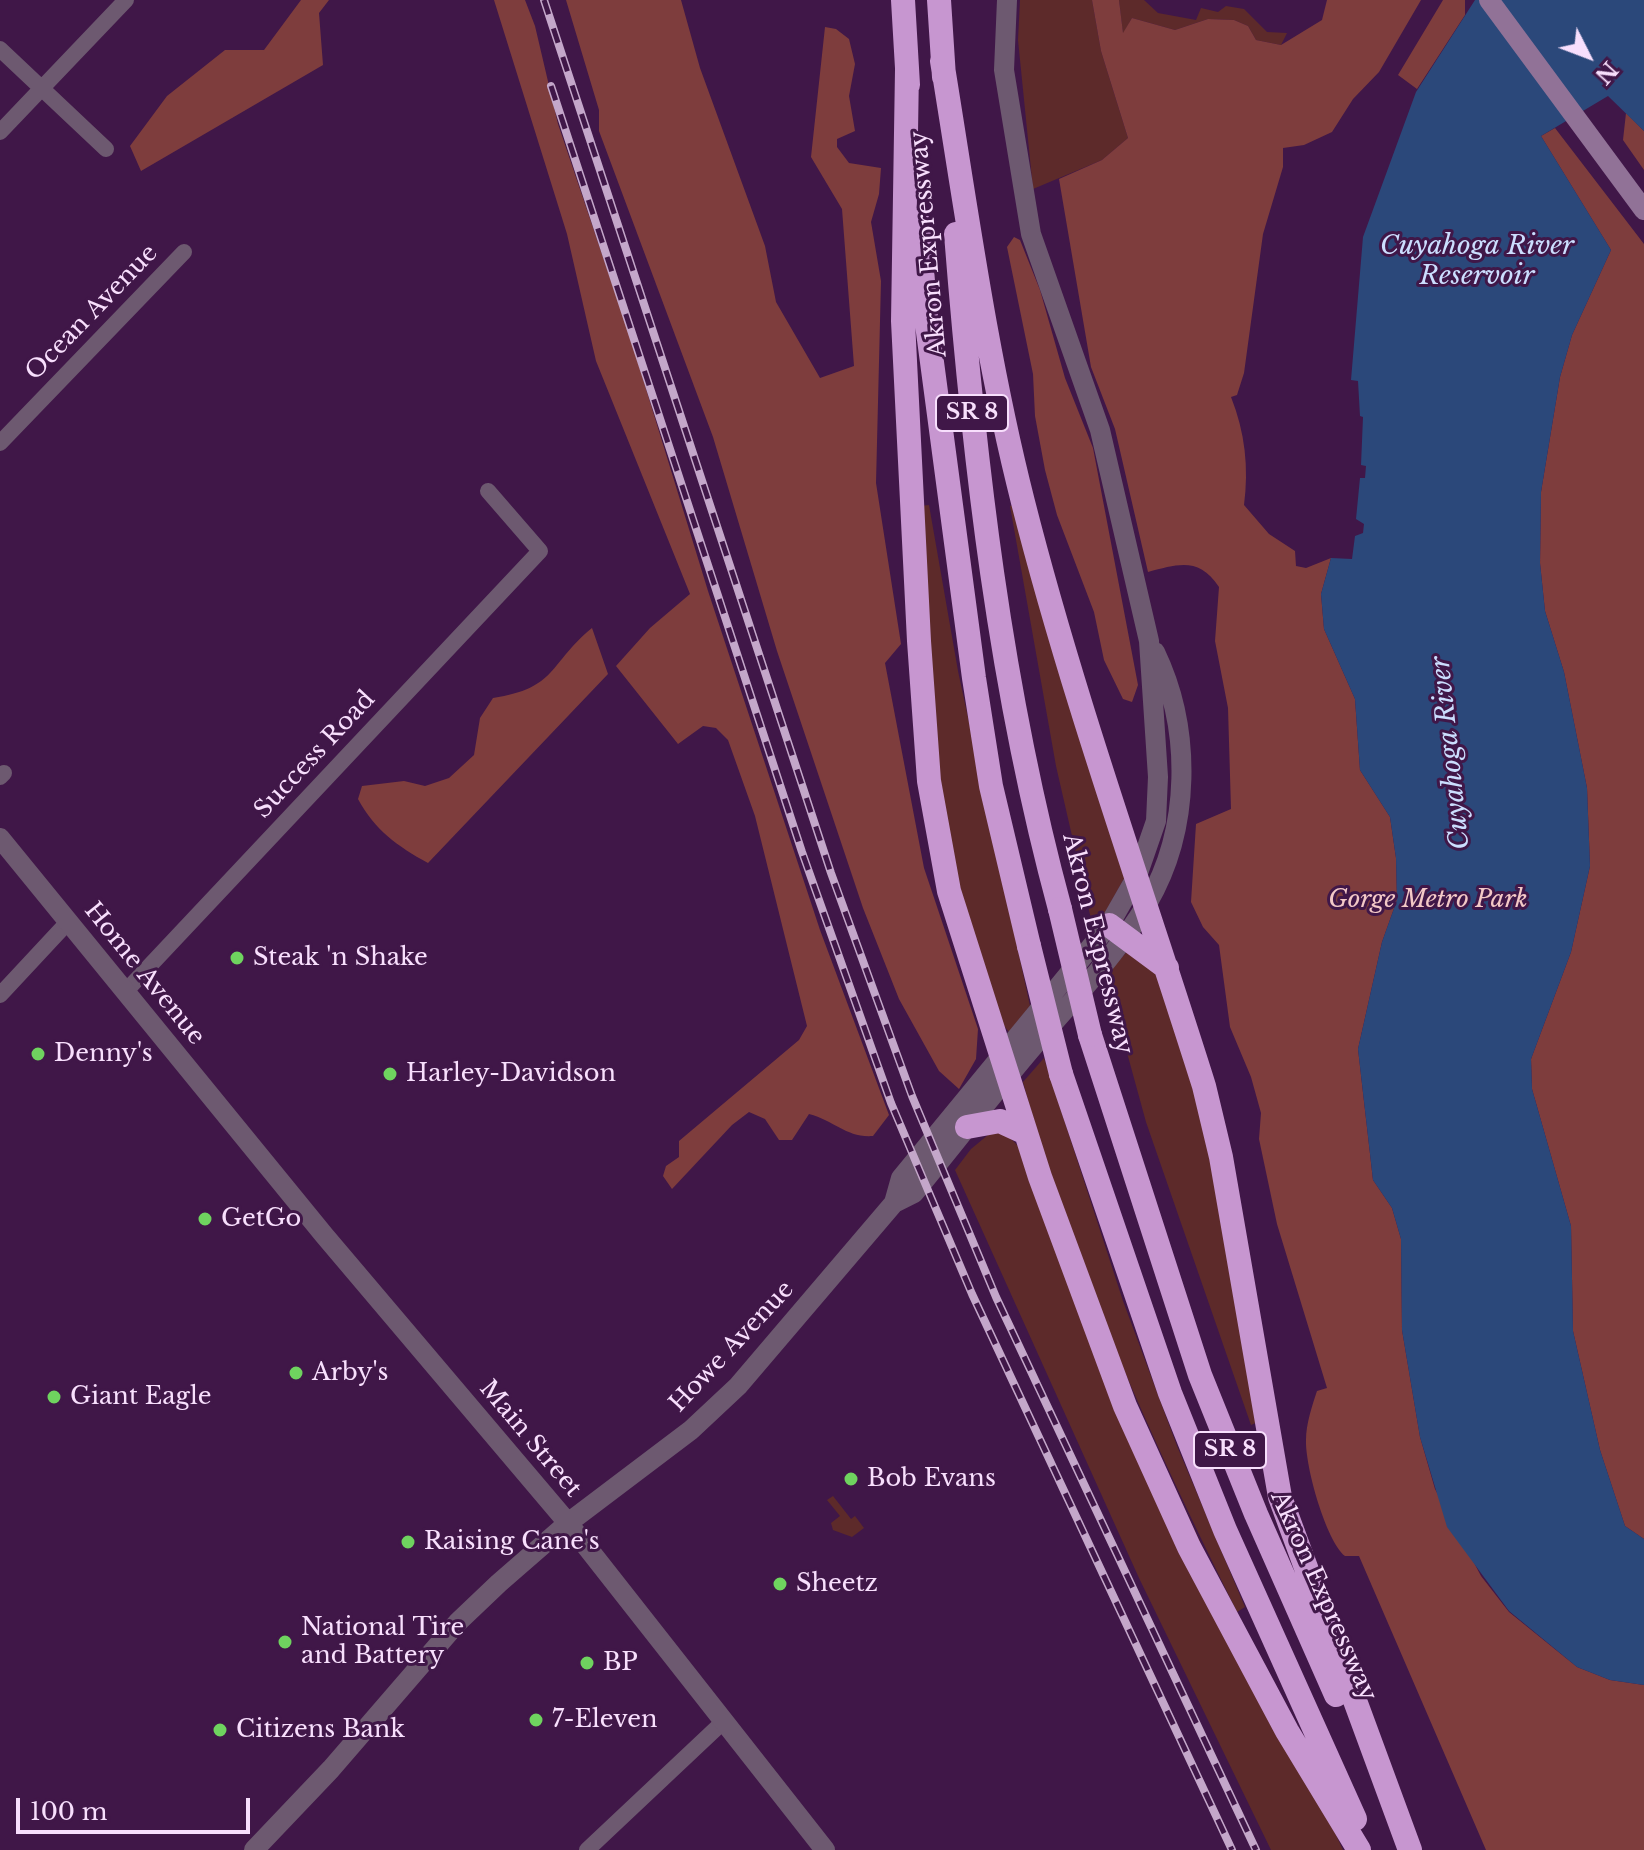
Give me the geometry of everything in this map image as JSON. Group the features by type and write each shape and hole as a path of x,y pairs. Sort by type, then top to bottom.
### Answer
{"highway":[{"name":"Akron Expressway","path":"903,0 926,317 950,518 991,786 1061,1074 1170,1393 1225,1530 1369,1850"},
{"name":"Akron Expressway","path":"939,0 980,505 1037,822 1090,1035 1200,1375 1256,1514 1408,1850"},
{"path":"942,61 984,317 1023,502 1138,889 1167,968 1204,1086 1221,1157 1280,1497 1408,1850"},
{"path":"907,70 903,321 925,739 949,891 1026,1133 1111,1370 1189,1547 1287,1731 1359,1850"},
{"path":"1117,931 1167,968"},
{"path":"967,1127 1000,1121 1026,1133"}],"main road":[{"path":"1489,0 1644,210"}],"street":[{"path":"0,132 126,0"},
{"path":"1007,0 1004,70 1031,234 1100,430 1149,641 1158,791 1156,821 1138,889"},
{"path":"0,49 106,149"},
{"name":"Ocean Avenue","path":"0,443 184,252"},
{"name":"Success Road","path":"125,992 540,551 488,491"},
{"path":"1138,889 1167,862 1177,818 1181,773 1178,723 1166,674 1149,641"},
{"name":"Home Avenue","path":"0,838 248,1142"},
{"name":"Howe Avenue","path":"894,1203 901,1178 1005,1065 1117,931 1138,889"},
{"path":"0,995 68,922"},
{"name":"Howe Avenue","path":"254,1850 331,1769 458,1622 568,1523 691,1430 738,1386 894,1203 914,1193 967,1127 1005,1065"},
{"name":"Main Street","path":"248,1142 568,1523 825,1850"},
{"path":"587,1850 724,1721"}],"shaded area":[{"path":"301,0 329,0 319,13 323,65 141,171 130,146 167,96 225,50 264,50"},
{"path":"494,0 525,0 535,26 558,124 631,340 708,591 820,930 889,1115 873,1136 864,1136 809,1114 792,1140 779,1140 765,1119 749,1112 732,1125 672,1189 663,1176 666,1166 679,1157 679,1141 799,1040 807,1026 755,816 728,740 716,728 703,726 678,744 616,666 650,628 690,594 596,361 567,234"},
{"path":"566,0 681,0 700,68 765,246 776,302 820,378 854,366 842,209 811,157 825,27 836,29 849,39 855,64 849,96 855,131 837,139 837,147 849,163 881,168 879,194 871,222 881,281 876,483 901,644 885,663 924,868 978,1029 976,1059 959,1089 939,1071 899,999 863,908 777,651 713,437 599,131 599,110"},
{"path":"1020,0 1092,0 1101,51 1128,138 1102,160 1033,189 1018,40"},
{"path":"1092,0 1119,0 1123,33 1132,18 1175,30 1208,19 1234,20 1248,26 1256,40 1281,45 1322,20 1327,0 1421,0 1379,72 1353,99 1332,132 1304,145 1283,148 1283,167 1263,234 1244,373 1237,395 1231,397 1245,450 1244,505 1269,534 1295,551 1296,566 1306,568 1331,558 1321,594 1324,629 1355,699 1360,770 1390,817 1396,858 1397,900 1382,942 1358,1049 1373,1180 1392,1208 1401,1239 1402,1330 1420,1437 1435,1489 1481,1576 1509,1612 1577,1667 1610,1680 1644,1685 1644,1850 1486,1850 1359,1556 1345,1556 1338,1548 1318,1502 1309,1467 1306,1434 1317,1391 1327,1388 1277,1224 1259,1139 1261,1113 1251,1077 1230,1027 1219,945 1203,927 1191,902 1196,824 1231,809 1228,708 1215,641 1219,587 1204,571 1188,565 1148,572 1115,429 1091,367 1059,179 1102,160 1128,138 1101,51"},
{"path":"1119,0 1144,0 1158,13 1196,20 1201,8 1218,12 1226,6 1244,9 1267,32 1287,33 1281,45 1256,40 1248,26 1234,20 1208,19 1175,30 1132,18 1123,34"},
{"path":"1443,0 1465,0 1465,15 1417,89 1398,75"},
{"path":"1626,113 1644,131 1644,170 1623,140"},
{"path":"1555,128 1644,244 1644,1539 1625,1526 1600,1450 1573,1331 1571,1226 1532,1089 1531,1059 1571,952 1590,866 1587,788 1564,672 1545,611 1540,563 1541,492 1560,377 1572,335 1611,250 1541,136"},
{"path":"1014,237 1020,240 1040,290 1065,378 1093,448 1138,685 1132,702 1123,699 1104,660 1094,612 1057,515 1045,470 1035,416 1033,374 1007,247"},
{"path":"1016,504 1126,875 1094,932 1056,766 1010,506"},
{"path":"929,505 958,671 1030,1006 1009,1032 1000,1021 976,947 956,872 941,796 932,719 926,559 920,506"},
{"path":"592,628 608,674 428,863 379,828 358,799 362,786 404,781 425,786 449,778 474,755 480,718 493,698 514,694 541,681"},
{"path":"1130,948 1158,973 1200,1098 1258,1422 1251,1425 1146,1122 1106,976"},
{"path":"1044,1058 1123,1301 1177,1446 1245,1607 1237,1612 1116,1352 1065,1219 1023,1082"},
{"path":"994,1130 1014,1141 1027,1160 1044,1205 1343,1850 1271,1850 1139,1578 955,1170 971,1149"},
{"path":"833,1496 851,1519 855,1516 864,1528 852,1537 833,1530 831,1523 840,1516 827,1500"}],"water":[{"name":"Cuyahoga River Reservoir","path":"1475,0 1644,0 1644,131 1608,96 1541,136 1611,250 1572,335 1560,377 1541,492 1540,563 1545,611 1564,672 1587,788 1590,866 1571,952 1531,1059 1532,1089 1571,1226 1573,1331 1600,1450 1625,1526 1644,1539 1644,1685 1610,1680 1577,1667 1509,1611 1447,1527 1420,1437 1402,1330 1401,1239 1392,1208 1373,1180 1358,1049 1382,942 1397,900 1396,858 1390,817 1360,770 1355,699 1324,629 1321,594 1331,558 1352,559 1355,536 1363,533 1364,524 1356,519 1360,478 1365,478 1366,466 1361,465 1363,417 1360,416 1358,381 1351,380 1363,237 1416,92"}],"railway":[{"path":"544,0 831,873 912,1096 996,1297 1256,1850"},
{"path":"551,86 802,852 891,1103 972,1294 1232,1850"}],"place":[{"name":"Steak 'n Shake","path":"237,958"},
{"name":"Denny's","path":"38,1054"},
{"name":"Harley-Davidson","path":"390,1074"},
{"name":"GetGo","path":"205,1219"},
{"name":"Arby's","path":"296,1373"},
{"name":"Giant Eagle","path":"54,1397"},
{"name":"Bob Evans","path":"851,1479"},
{"name":"Raising Cane's","path":"408,1542"},
{"name":"Sheetz","path":"780,1584"},
{"name":"National Tire and Battery","path":"285,1642"},
{"name":"BP","path":"587,1663"},
{"name":"7-Eleven","path":"536,1720"},
{"name":"Citizens Bank","path":"220,1730"}],"water label":[{"name":"Cuyahoga River","path":"1451,753"}],"park label":[{"name":"Gorge Metro Park","path":"1428,900"}]}
